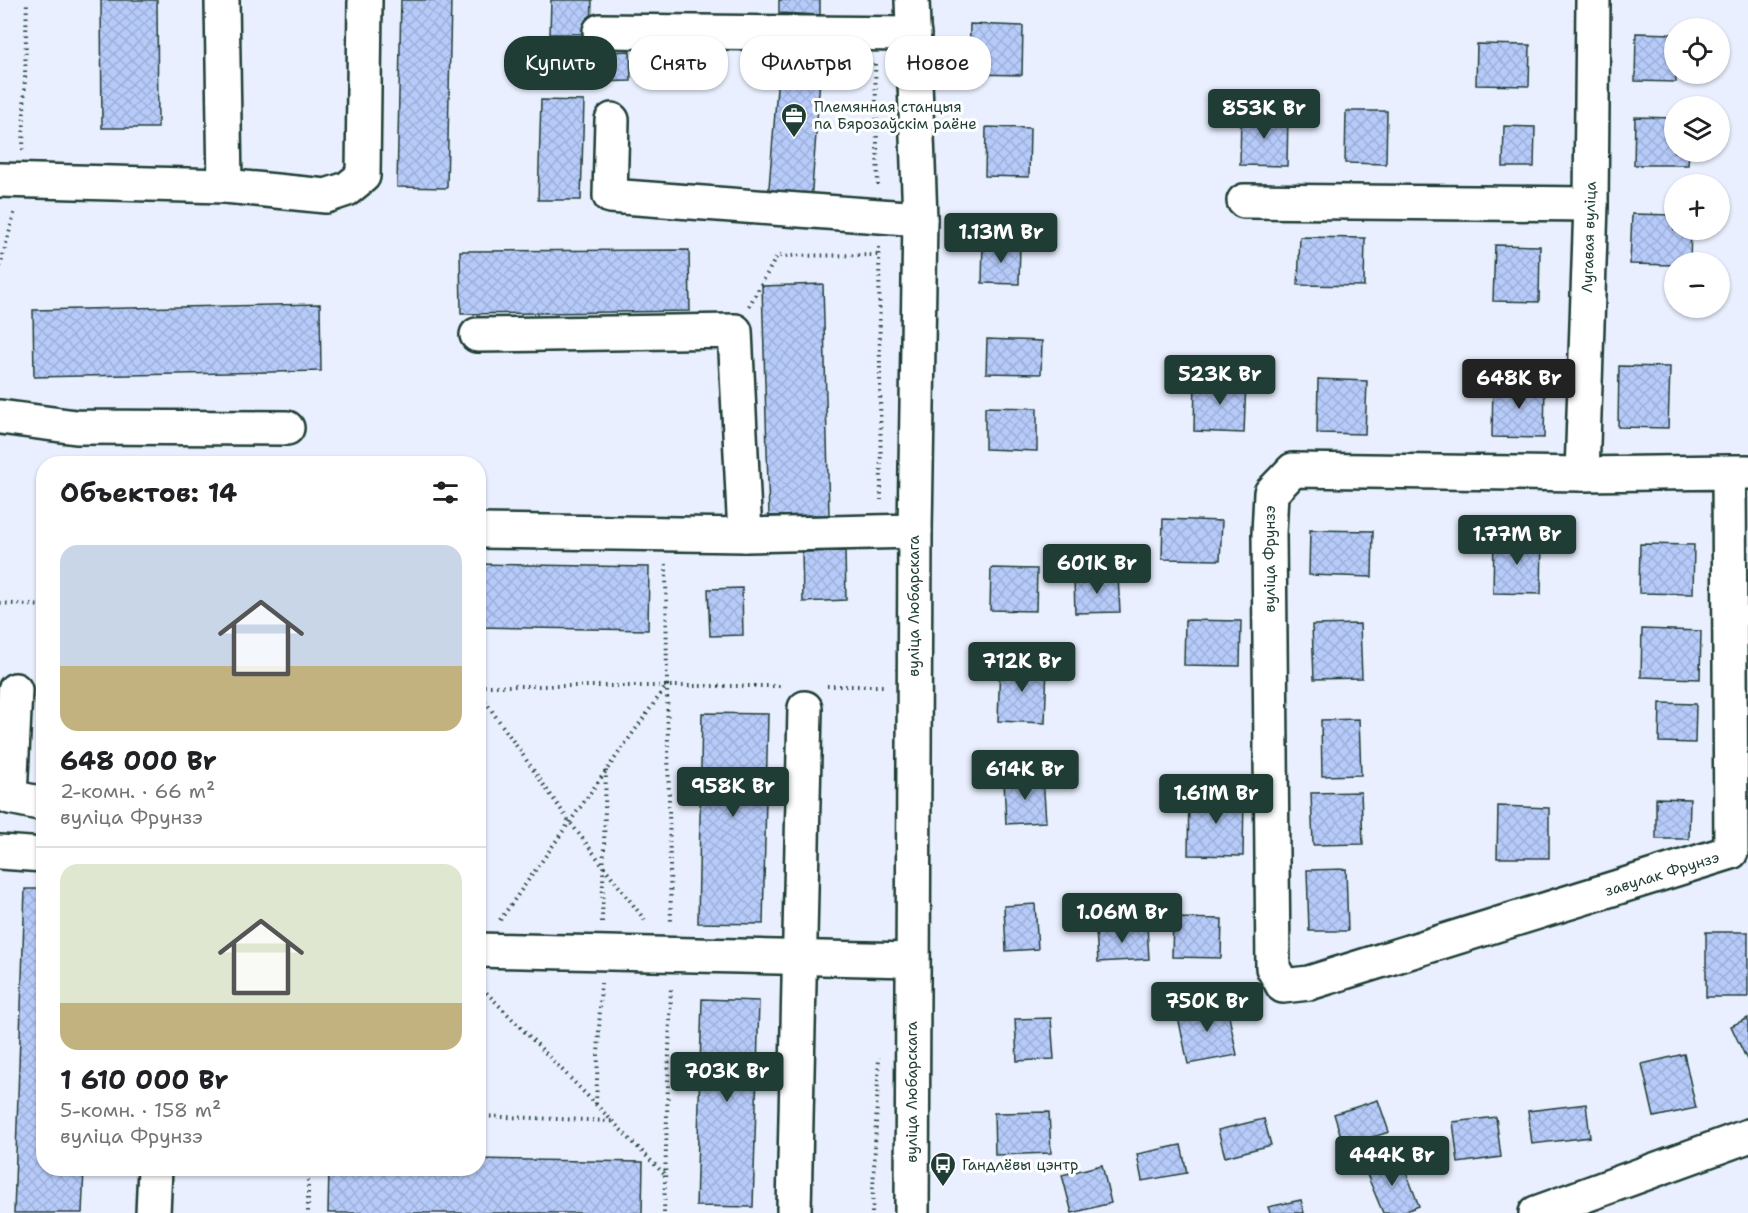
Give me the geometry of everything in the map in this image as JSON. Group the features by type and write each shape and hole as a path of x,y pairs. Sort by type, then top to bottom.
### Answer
{"street":[{"path":"222,0 225,186"},
{"path":"11,181 225,186 326,196 347,189 363,176 365,0"},
{"name":"вуліца Любарскага","path":"912,0 920,219 915,531 912,1213"},
{"name":"Лугавая вуліца","path":"1582,474 1591,204 1593,0"},
{"path":"600,31 914,34"},
{"path":"612,120 610,196 920,219"},
{"path":"1244,201 1591,204"},
{"path":"477,335 735,331 745,535"},
{"path":"0,417 76,427 287,428"},
{"name":"вуліца Фрунзэ","path":"1273,968 1269,534 1271,493 1293,470 1582,474 1738,472"},
{"name":"завулак Фрунзэ","path":"1273,968 1283,986 1309,983 1731,852 1738,472"},
{"path":"486,531 745,535 915,531"},
{"path":"15,690 5,794 36,802"},
{"path":"794,1210 806,694"},
{"path":"0,852 36,854"},
{"path":"486,939 671,954 912,960"},
{"path":"1536,1213 1748,1136"},
{"path":"153,1213 155,1176"}],"path":[{"path":"0,267 11,181 27,0"},
{"path":"874,33 879,217 881,533"},
{"path":"735,331 777,256 879,255"},
{"path":"664,1213 671,954 665,534"},
{"path":"0,603 36,605"},
{"path":"883,674 884,698"},
{"path":"486,939 668,685"},
{"path":"486,686 668,685 806,694 884,686"},
{"path":"486,702 569,821 671,954"},
{"path":"486,992 665,1175"},
{"path":"872,1213 879,1053"},
{"path":"486,1116 612,1121"},
{"path":"308,1176 308,1213"}],"building":[{"path":"101,0 157,0 158,128 102,128"},
{"path":"401,0 451,0 447,188 397,187"},
{"path":"551,0 592,0 591,34 550,34"},
{"path":"779,0 820,0 820,15 779,13"},
{"path":"970,24 1023,26 1022,75 991,74 991,36 970,36"},
{"path":"1636,33 1664,34 1664,82 1635,81"},
{"path":"1477,44 1530,45 1529,86 1476,85"},
{"path":"629,51 629,81 617,81 617,52"},
{"name":"Племянная станцыя па Бярозаўскім раёне","path":"777,90 819,90 811,203 768,200"},
{"path":"541,100 584,101 581,200 538,200"},
{"path":"1346,111 1387,111 1386,164 1345,163"},
{"path":"1241,113 1288,114 1287,166 1240,165"},
{"path":"1635,117 1664,118 1664,162 1688,162 1688,165 1634,165"},
{"path":"1504,126 1535,127 1534,167 1503,167"},
{"path":"986,127 1030,128 1029,177 985,176"},
{"path":"1632,214 1664,215 1664,240 1691,240 1690,252 1664,252 1664,265 1630,264"},
{"path":"1300,237 1365,238 1364,286 1298,285"},
{"path":"983,243 1020,244 1019,284 982,283"},
{"path":"1495,245 1540,246 1539,302 1493,301"},
{"path":"689,250 690,311 461,314 460,251"},
{"path":"823,284 829,515 769,516 762,286"},
{"path":"320,304 321,371 34,377 33,310"},
{"path":"987,339 1042,341 1041,374 986,373"},
{"path":"1619,366 1670,367 1668,428 1618,427"},
{"path":"1195,379 1246,380 1244,433 1194,431"},
{"path":"1318,379 1367,381 1365,434 1317,433"},
{"path":"1493,382 1545,383 1544,438 1492,437"},
{"path":"985,407 1037,408 1037,451 985,449"},
{"path":"1163,519 1222,521 1220,560 1162,559"},
{"path":"1310,530 1373,531 1372,577 1309,575"},
{"path":"1494,537 1542,539 1541,594 1493,593"},
{"path":"1640,544 1694,545 1693,594 1639,593"},
{"path":"845,551 846,600 803,602 802,552"},
{"path":"486,564 649,567 648,630 486,627"},
{"path":"991,568 1037,569 1036,611 990,610"},
{"path":"1118,577 1120,612 1075,613 1074,578"},
{"path":"742,588 743,635 710,636 708,589"},
{"path":"1185,620 1241,621 1240,666 1184,665"},
{"path":"1360,624 1362,678 1314,679 1312,625"},
{"path":"1642,629 1701,631 1700,679 1641,677"},
{"path":"1000,662 1047,664 1045,723 998,721"},
{"path":"1660,703 1696,704 1695,743 1659,742"},
{"path":"702,713 768,714 763,924 698,923"},
{"path":"1359,719 1361,775 1322,776 1321,720"},
{"path":"1043,778 1046,822 1006,824 1004,781"},
{"path":"1361,792 1363,844 1313,845 1311,793"},
{"path":"1189,794 1244,795 1243,856 1188,855"},
{"path":"1656,798 1690,799 1689,839 1656,839"},
{"path":"1498,806 1549,808 1549,858 1497,858"},
{"path":"1346,869 1348,931 1309,931 1307,870"},
{"path":"25,889 36,889 36,1176 84,1176 82,1213 14,1213"},
{"path":"1035,904 1038,949 1006,951 1004,906"},
{"path":"1173,918 1222,919 1221,958 1172,957"},
{"path":"1147,926 1149,959 1098,962 1096,929"},
{"path":"1706,932 1748,932 1748,997 1706,997"},
{"path":"702,999 759,1001 753,1207 696,1206"},
{"path":"1226,1002 1237,1055 1188,1064 1177,1012"},
{"path":"1051,1018 1054,1059 1017,1061 1015,1019"},
{"path":"1748,1018 1748,1062 1731,1026"},
{"path":"1684,1054 1696,1108 1654,1117 1642,1064"},
{"path":"1378,1100 1389,1132 1344,1146 1334,1114"},
{"path":"1586,1104 1590,1137 1532,1144 1528,1111"},
{"path":"1049,1112 1051,1153 995,1155 994,1113"},
{"path":"1496,1117 1501,1157 1458,1163 1453,1122"},
{"path":"1264,1119 1271,1145 1225,1157 1218,1130"},
{"path":"1181,1145 1187,1173 1142,1181 1137,1154"},
{"path":"1400,1156 1419,1206 1401,1213 1383,1213 1365,1170"},
{"path":"486,1159 643,1162 642,1213 328,1213 329,1176 486,1176"},
{"path":"1102,1165 1111,1203 1072,1213 1062,1175"},
{"path":"1301,1200 1304,1213 1270,1213 1268,1207"}],"place":[{"name":"Племянная станцыя па Бярозаўскім раёне","path":"794,139"},
{"name":"Гандлёвы цэнтр","path":"943,1188"}]}
